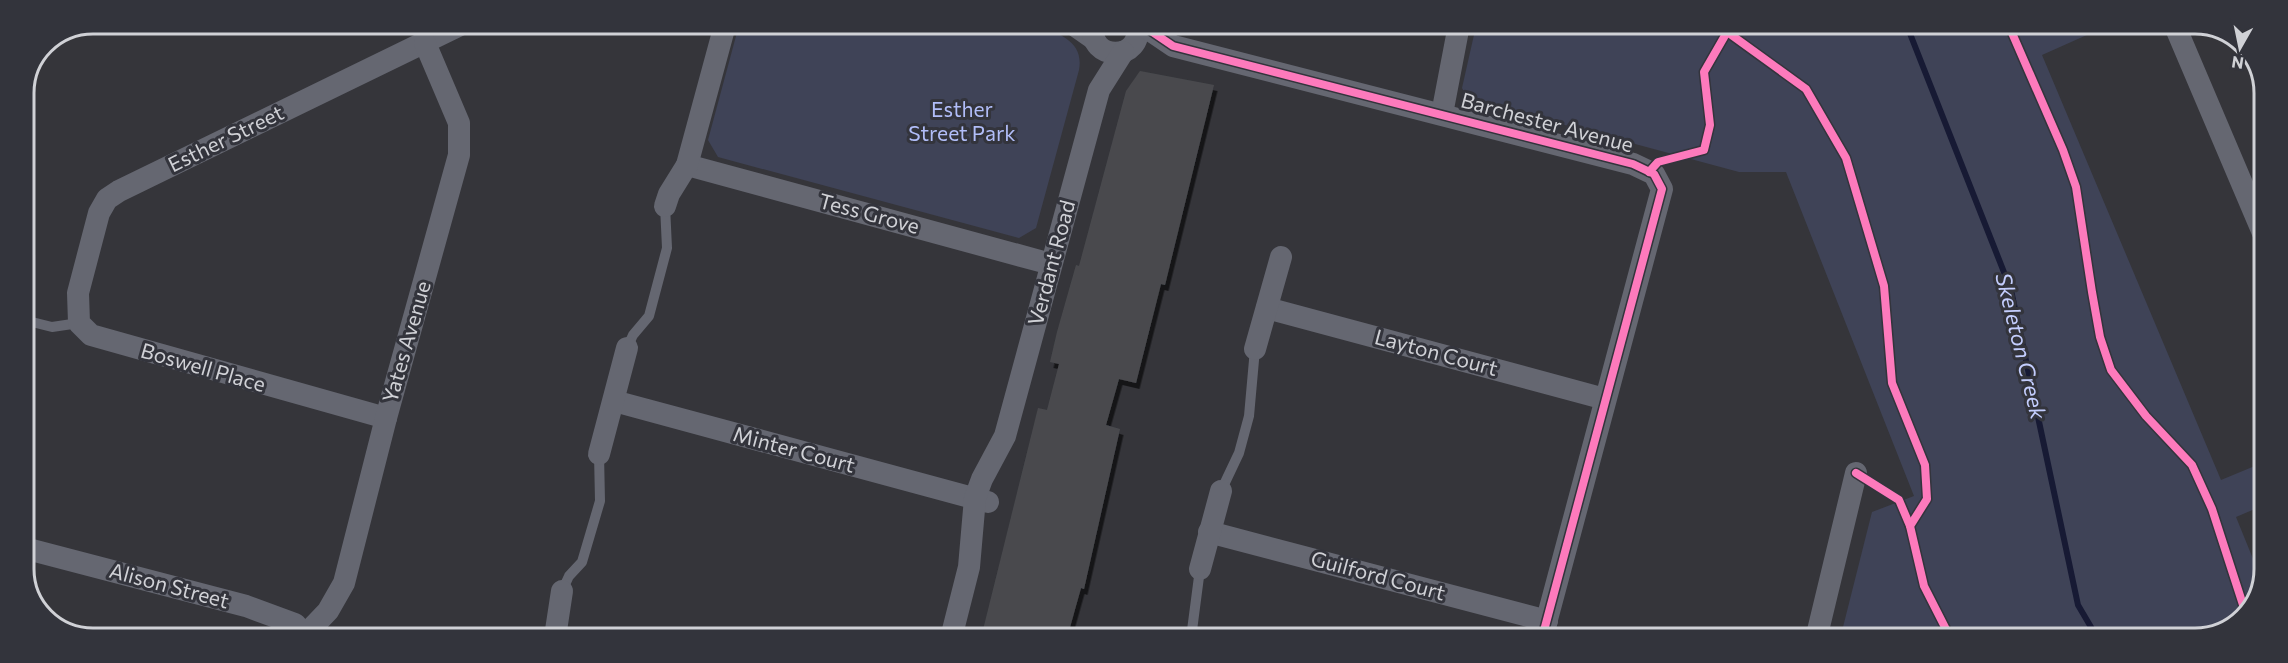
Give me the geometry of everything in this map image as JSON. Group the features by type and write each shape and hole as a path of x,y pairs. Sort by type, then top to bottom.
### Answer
{"street":[{"name":"Esther Street","path":"79,323 78,292 99,213 107,199 119,191 443,34"},
{"path":"665,206 669,194 687,165 723,34"},
{"name":"Verdant Road","path":"954,628 969,567 982,500 982,479 1005,436 1099,90 1137,34"},
{"name":"Barchester Avenue","path":"1155,34 1173,46 1633,164 1654,174 1662,189 1545,628"},
{"path":"1442,114 1458,34"},
{"path":"2179,34 2253,204"},
{"path":"1094,36 1108,52 1126,51"},
{"name":"Verdant Road","path":"1094,36 1099,90"},
{"name":"Yates Avenue","path":"314,628 328,611 344,583 386,418 459,155 459,123 425,43"},
{"name":"Barchester Avenue","path":"1126,51 1173,46"},
{"name":"Tess Grove","path":"687,165 1051,264"},
{"path":"1255,349 1281,257"},
{"name":"Layton Court","path":"1267,308 1605,399"},
{"name":"Boswell Place","path":"79,323 92,335 108,341 386,418"},
{"path":"599,454 627,348"},
{"name":"Minter Court","path":"614,401 982,500"},
{"path":"1819,628 1856,473"},
{"path":"1200,569 1221,491"},
{"name":"Guilford Court","path":"1209,532 1542,628"},
{"name":"Alison Street","path":"35,551 246,606 295,624 299,628"},
{"path":"556,628 562,591"}],"lane":[{"path":"627,348 633,334 649,316 667,248 665,206"},
{"path":"34,323 52,327 79,323"},
{"path":"1221,491 1239,453 1249,416 1255,349"},
{"path":"562,591 569,576 582,561 600,501 599,454"},
{"path":"1192,628 1200,569"}],"green space":[{"name":"Esther Street Park","path":"737,34 1059,34 1074,46 1080,60 1036,228 1019,238 718,157 708,140"},
{"path":"1474,34 2089,34 2042,55 2221,480 2254,466 2254,509 2236,517 2254,561 2249,592 2243,602 2230,616 2202,628 1843,628 1872,512 1914,496 1786,172 1739,172 1468,99 1462,88"}],"building":[{"path":"1140,71 1214,85 1165,285 1161,284 1136,383 1119,379 1106,425 1120,429 1084,589 1081,588 1070,628 983,628 1038,408 1047,410 1059,364 1050,362 1057,332 1076,265 1079,266 1126,91"}],"waterway":[{"name":"Skeleton Creek","path":"1910,34 2011,290 2078,605 2092,628"}],"cycle path":[{"path":"1155,34 1173,46 1633,164 1654,174 1662,189 1545,628"},
{"path":"1649,172 1658,162 1704,150 1710,125 1704,72 1726,34"},
{"path":"1730,34 1806,89 1846,158 1884,286 1892,383 1925,465 1927,499 1910,526 1924,586 1945,628"},
{"path":"2012,34 2063,150 2076,187 2100,337 2111,370 2146,416 2192,465 2212,509 2242,603"},
{"path":"1856,473 1899,500 1910,526"}]}
